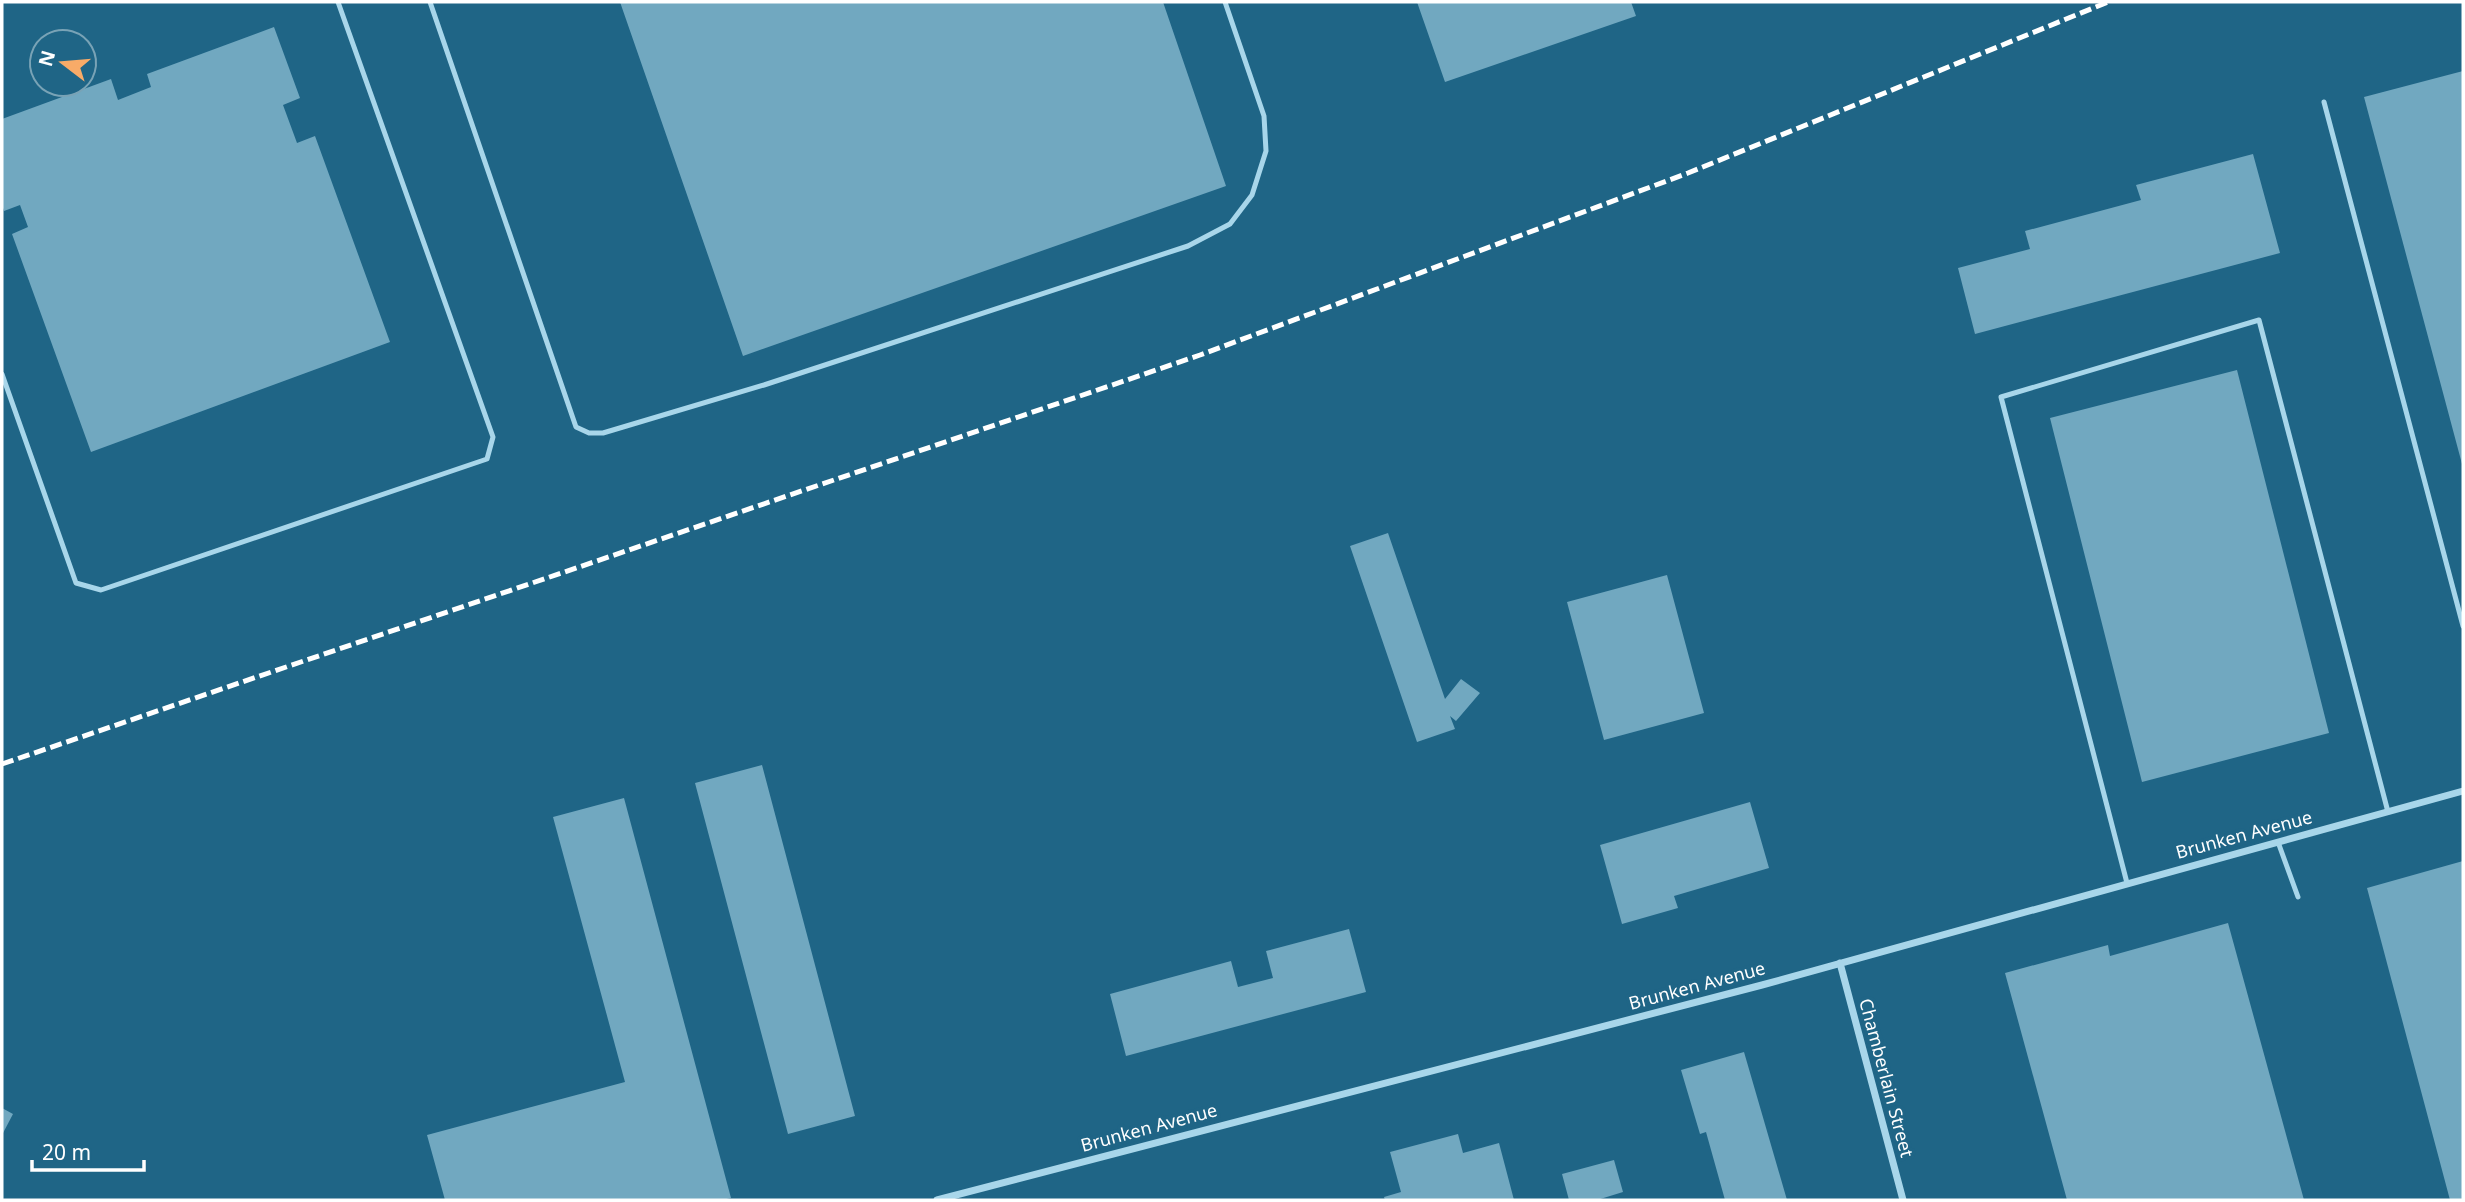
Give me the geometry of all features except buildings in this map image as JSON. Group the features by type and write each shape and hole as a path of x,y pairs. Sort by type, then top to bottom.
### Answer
{"street":[{"name":"Brunken Avenue","path":"937,1200 1840,963 2463,792"},
{"name":"Chamberlain Street","path":"1840,963 1903,1200"}],"lane":[{"path":"2,374 76,583 101,590 487,459 493,437 338,2"},
{"path":"430,2 576,427 589,433 603,433 764,385 1175,250 1230,224 1252,195 1266,151 1264,116 1225,2"},
{"path":"2325,102 2463,626"},
{"path":"2127,883 2001,397 2259,320 2388,812"},
{"path":"2278,842 2298,897"}],"railway":[{"path":"2,764 1200,355 1688,173 2108,2"}]}
